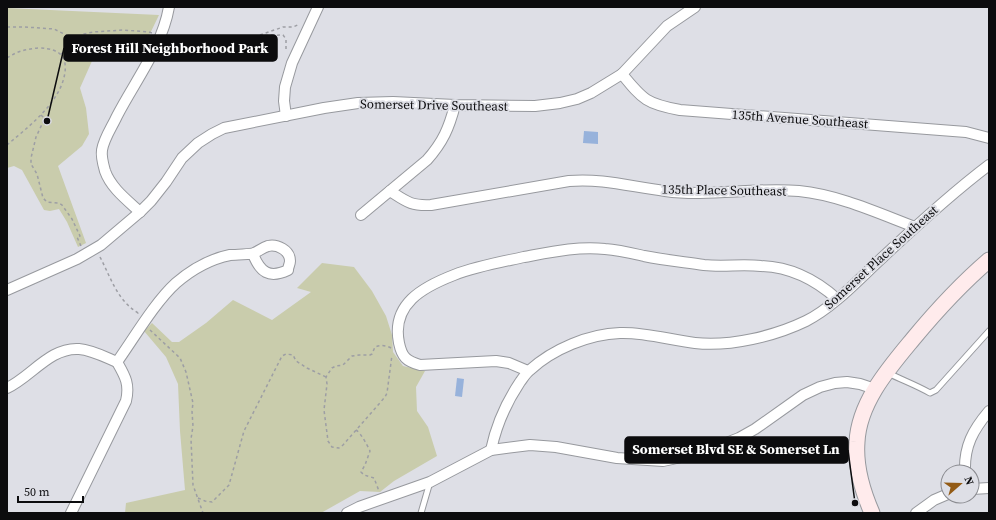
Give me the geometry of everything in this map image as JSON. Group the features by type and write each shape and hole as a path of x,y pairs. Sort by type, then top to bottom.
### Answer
{"street":[{"path":"140,212 115,188 108,177 102,159 102,150 106,137 123,105 140,78 160,36 169,7"},
{"path":"286,116 284,101 285,86 292,63 318,7"},
{"name":"Somerset Drive Southeast","path":"7,290 77,258 101,245 151,201 182,158 198,143 224,128 324,108 358,103 393,102 455,105 535,106 560,103 576,99 591,93 622,74 667,26 696,7"},
{"name":"135th Avenue Southeast","path":"622,74 638,94 647,101 659,106 680,110 966,132 989,138"},
{"path":"361,215 427,160 436,150 449,126 455,105"},
{"name":"Somerset Place Southeast","path":"491,450 498,422 516,388 528,371 545,358 565,347 586,340 620,333 638,333 696,343 732,342 755,339 776,333 808,320 837,299 915,227 964,184 989,165"},
{"name":"135th Place Southeast","path":"390,191 414,205 422,206 584,179 612,182 665,192 779,190 817,194 845,202 915,227"},
{"path":"528,371 509,363 496,361 420,365 409,362 404,357 398,330 399,322 406,305 426,288 454,275 479,267 564,249 606,249 677,262 713,266 762,266 778,268 794,272 812,280 837,299"},
{"path":"117,362 143,320 175,284 187,274 199,266 226,256 242,253 253,254"},
{"path":"872,513 865,497 860,479 857,460 857,441 862,419 875,389 939,307 989,260"},
{"path":"7,388 23,379 50,357 68,349 79,349 91,352 117,362 128,384 126,401 71,513"},
{"path":"347,513 359,507 430,482 491,450 530,445 556,446 617,458 643,461 663,461 704,452 739,438 755,429 804,395 820,387 834,383 847,382 860,384 875,389"},
{"path":"965,464 966,452 970,440 977,426 989,411"},
{"path":"916,513 940,497"}],"lane":[{"path":"887,372 903,381 930,392 936,390 989,331"},
{"path":"421,513 430,482"}],"path":[{"path":"256,36 283,27 293,27 303,21"},
{"path":"7,27 54,28 78,40"},
{"path":"60,54 84,34 123,30 149,32 168,38 283,35 287,40 286,49 290,51"},
{"path":"7,58 18,51 34,48 50,49 60,54 65,61 64,77 56,96 41,115 7,144"},
{"path":"41,115 44,120 36,136 30,162 37,174 43,198 48,202 59,203 62,205 80,236 77,238 81,246"},
{"path":"99,256 120,298 178,355 183,363 193,403 193,426 191,439 193,485 203,513"},
{"path":"388,346 394,351 385,397 339,448 332,447 328,441 324,410 327,384 326,377 332,368 343,365 352,356 370,355 375,347 388,346"},
{"path":"198,498 211,502 215,500 229,485 244,430 282,356 286,354 293,355 296,361 326,377"},
{"path":"356,430 361,434 362,440 370,451 361,472 364,475 374,478 380,492"}],"green space":[{"path":"7,8 159,15 145,44 100,43 80,88 86,108 89,134 82,146 58,166 86,243 78,247 67,222 59,209 50,211 44,210 22,170 14,166 7,168"},
{"path":"322,263 354,267 372,291 386,316 392,335 393,352 403,366 425,371 416,387 417,411 428,427 437,456 394,481 380,492 360,491 321,513 125,513 126,503 185,490 178,384 166,357 144,331 152,323 172,342 179,342 206,323 233,300 272,320 311,292 297,288"}],"water":[{"path":"584,131 598,132 598,144 583,143"},
{"path":"457,378 464,379 462,397 455,396"}],"place":[{"name":"Forest Hill Neighborhood Park","path":"47,121"},
{"name":"Somerset Blvd SE & Somerset Ln","path":"855,503"}]}
